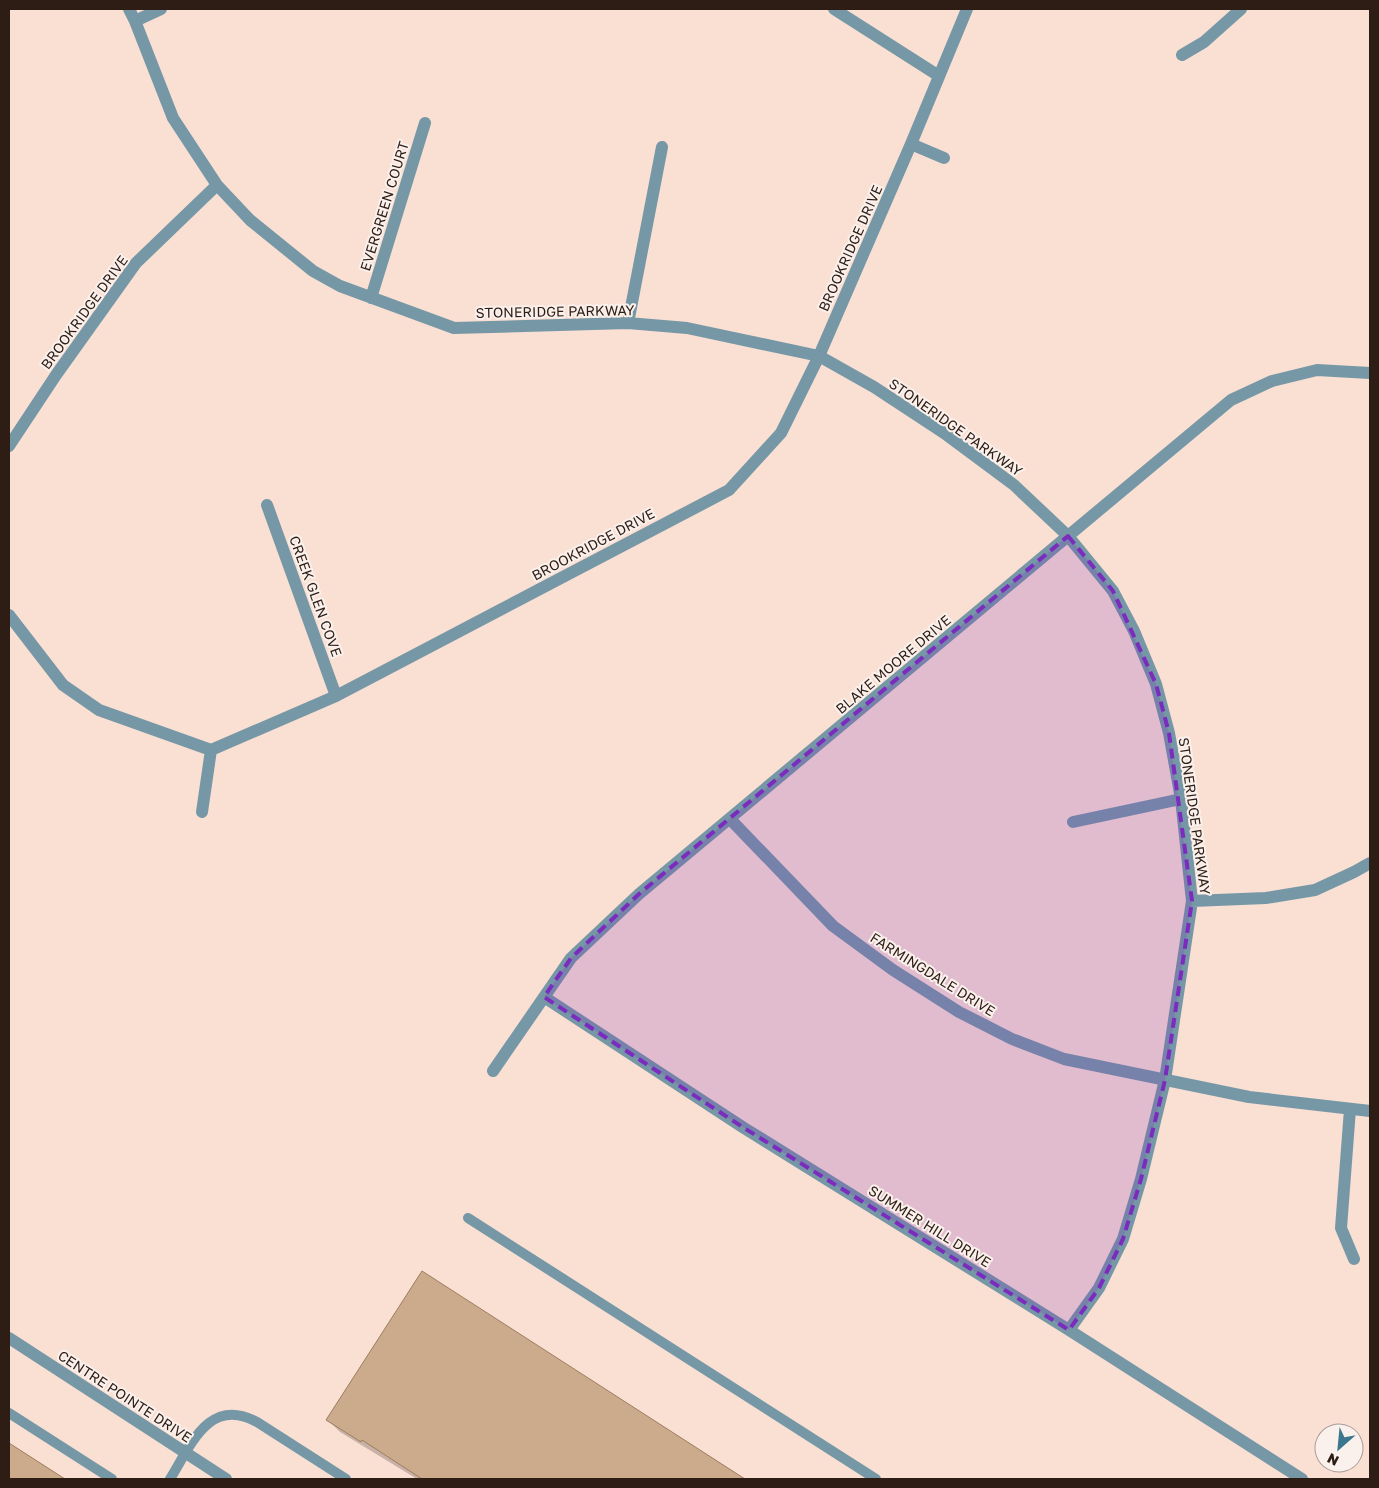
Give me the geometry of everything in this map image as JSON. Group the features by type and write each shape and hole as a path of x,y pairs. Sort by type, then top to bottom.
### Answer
{"street":[{"name":"STONERIDGE PARKWAY","path":"129,9 173,118 217,185 250,220 313,271 340,286 454,328 628,323 687,328 819,356 874,387 944,433 1014,485 1068,536 1113,591 1134,631 1156,684 1169,734 1180,799 1192,901 1165,1080 1141,1179 1123,1239 1100,1288 1069,1330"},
{"path":"135,21 162,9"},
{"path":"834,9 939,76"},
{"name":"BROOKRIDGE DRIVE","path":"211,750 336,696 728,490 781,433 819,356 912,144 967,9"},
{"path":"1182,56 1204,42 1241,9"},
{"name":"EVERGREEN COURT","path":"371,298 425,123"},
{"path":"912,144 944,158"},
{"path":"628,323 662,148"},
{"name":"BROOKRIDGE DRIVE","path":"9,446 136,262 217,185"},
{"name":"BLAKE MOORE DRIVE","path":"493,1071 571,958 639,894 731,820 1231,400 1272,381 1317,370 1370,373"},
{"name":"CREEK GLEN COVE","path":"268,505 336,696"},
{"path":"9,615 63,685 99,710 211,750 202,812"},
{"path":"1073,822 1180,799"},
{"name":"FARMINGDALE DRIVE","path":"731,820 833,926 893,970 958,1012 1012,1039 1064,1059 1249,1097 1370,1111"},
{"path":"1192,901 1266,898 1315,890 1370,863"},
{"name":"SUMMER HILL DRIVE","path":"544,997 744,1128 1069,1330 1302,1479"},
{"path":"1350,1109 1341,1228 1354,1259"},
{"name":"CENTRE POINTE DRIVE","path":"9,1338 226,1479"}],"lane":[{"path":"468,1218 876,1479"},
{"path":"9,1413 112,1479"},
{"path":"170,1479 198,1435 210,1421 223,1415 241,1415 257,1422 346,1479"}],"highlighted area":[{"path":"1068,536 1113,591 1156,684 1169,733 1192,901 1165,1080 1141,1179 1123,1239 1099,1288 1069,1330 744,1128 544,997 571,958 639,894"}],"building":[{"path":"422,1271 745,1479 422,1479 362,1440 361,1442 326,1420"},
{"path":"9,1443 65,1479 9,1479"}]}
